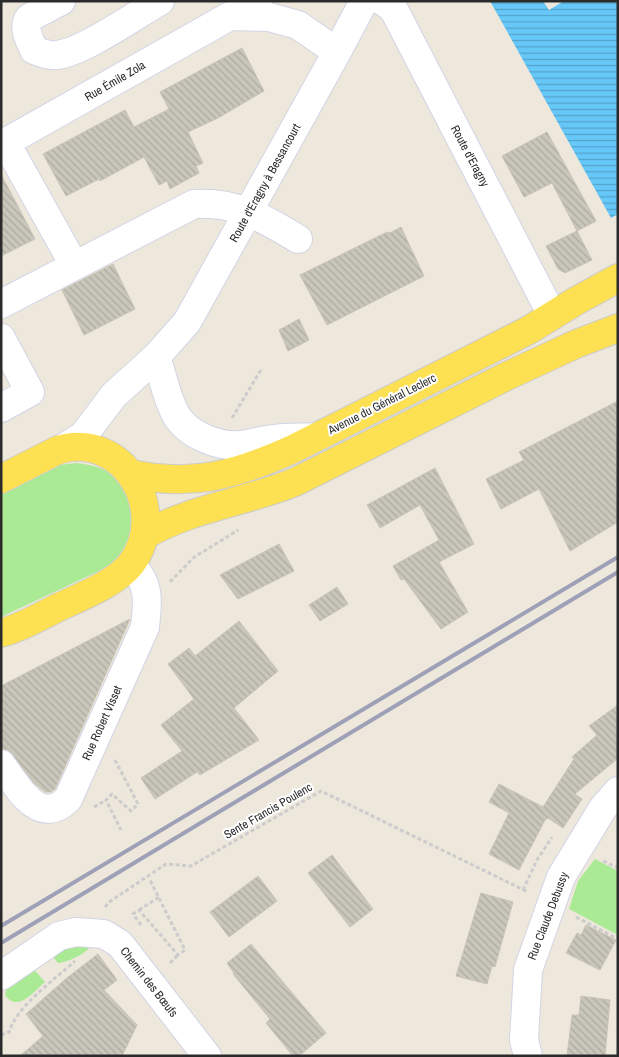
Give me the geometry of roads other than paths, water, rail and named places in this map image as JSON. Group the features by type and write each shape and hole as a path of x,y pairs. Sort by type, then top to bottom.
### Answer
{"main road":[{"name":"Avenue du Général Leclerc","path":"1,479 65,447 89,448 100,451 123,467 172,480 190,480 237,472 259,464 316,437 516,337 618,278"},
{"path":"145,536 162,525 189,514 258,496 295,482 530,365 618,328"},
{"path":"1,633 19,627 98,588 122,574 131,564 145,536 145,509 140,489 123,467"}],"street":[{"path":"61,1 29,18 26,22 34,50 56,55 69,52 85,45 130,8 160,1"},
{"name":"Rue Émile Zola","path":"4,144 258,1"},
{"name":"Route d'Eragny à Bessancourt","path":"65,447 83,436 108,402 128,380 156,357 187,322 338,52 364,1"},
{"name":"Route d'Eragny","path":"382,1 393,8 552,315"},
{"path":"230,16 269,17 298,25 338,52"},
{"path":"4,144 74,265"},
{"path":"1,304 194,204 225,205 249,212 298,239"},
{"path":"1,338 30,392 1,408"},
{"path":"156,357 169,401 178,417 188,428 203,437 227,445 241,445 275,438 316,437"},
{"path":"108,402 105,414 105,430 123,467"},
{"name":"Rue Robert Visset","path":"1,764 28,801 41,808 60,806 68,798 145,627 148,602 141,574 131,564"},
{"name":"Rue Claude Debussy","path":"528,1056 524,1040 528,970 561,877 603,808 618,792"},
{"name":"Chemin des Bœufs","path":"1,976 59,936 88,933 104,934 120,944 207,1056"}],"water":[{"path":"490,1 543,1 549,10 564,1 618,1 618,214 611,218"}],"railway":[{"path":"1,926 618,557"},
{"path":"1,943 618,572"}]}
